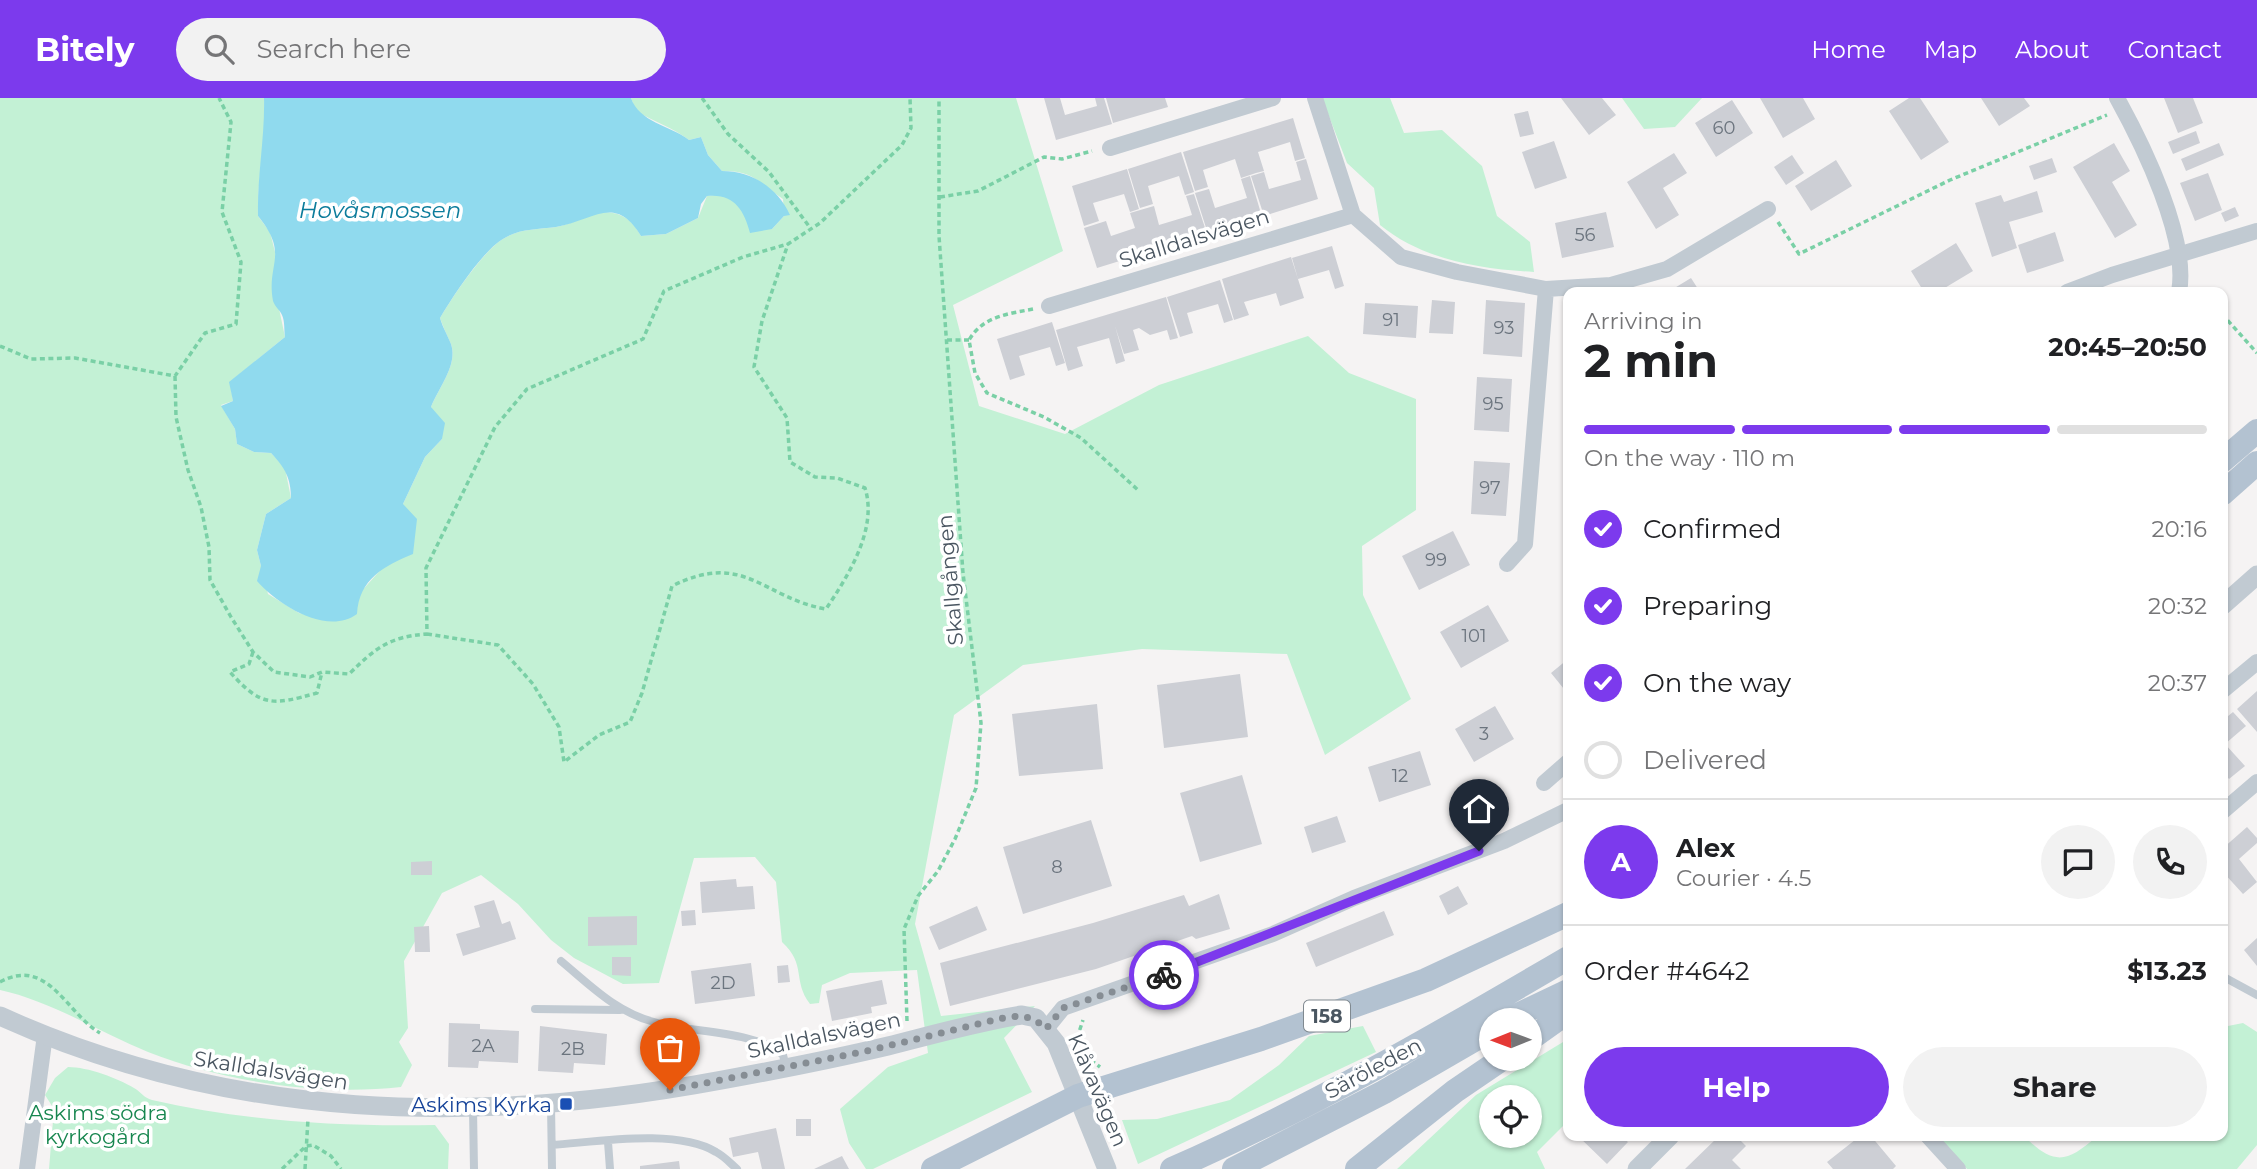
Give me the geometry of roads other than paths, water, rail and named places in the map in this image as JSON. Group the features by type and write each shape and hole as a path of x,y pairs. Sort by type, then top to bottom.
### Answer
{"main road":[{"path":"2228,456 2257,431"},
{"path":"2228,489 2257,463"},
{"name":"158","path":"933,1169 1078,1096 1261,1039 1426,980 1563,916"},
{"name":"Säröleden","path":"1172,1169 1225,1146 1390,1059 1563,961"},
{"path":"1532,1008 1563,993"},
{"path":"1542,1031 1563,1016"},
{"name":"Säröleden","path":"1234,1169 1384,1092 1479,1037"},
{"path":"1357,1169 1484,1071"}],"street":[{"path":"1110,148 1273,98"},
{"path":"1315,98 1353,215 1401,257 1508,284 1546,289 1563,288"},
{"path":"2120,103 2168,211 2178,256 2179,287"},
{"path":"1578,287 1611,285 1667,269 1769,209"},
{"name":"Skalldalsvägen","path":"1049,306 1353,215"},
{"path":"2080,287 2257,231"},
{"path":"1507,564 1525,544 1546,289"},
{"path":"2228,601 2257,575"},
{"path":"2228,686 2257,662"},
{"path":"1544,783 1563,766"},
{"path":"2228,807 2257,782"},
{"path":"1046,1029 1063,1008 1273,934 1354,898 1504,841 1563,812"},
{"name":"Skalldalsvägen","path":"0,1016 119,1062 235,1090 310,1101 391,1108 473,1109 627,1097 786,1067 1022,1015 1036,1018 1046,1029"},
{"name":"Klåvavägen","path":"1046,1029 1056,1043 1107,1169"},
{"path":"27,1169 46,1035"},
{"path":"1637,1169 1665,1141"},
{"path":"1933,1141 1958,1169"}],"lane":[{"path":"561,961 620,1010"},
{"path":"2228,979 2257,995"},
{"path":"535,1009 620,1010 654,1022 731,1035 770,1046 783,1055 786,1067"},
{"path":"551,1105 552,1169"},
{"path":"473,1109 474,1169"},
{"path":"552,1145 636,1138 690,1143 715,1151 737,1169"},
{"path":"608,1142 610,1169"}],"water":[{"name":"Hovåsmossen","path":"264,98 631,98 635,106 648,118 689,140 701,137 708,155 722,171 744,174 763,183 779,197 790,215 784,216 772,229 750,233 736,204 724,197 707,196 701,204 698,218 666,234 641,236 622,216 603,213 556,227 518,232 496,244 473,269 440,318 451,344 452,360 431,407 445,423 442,439 425,457 403,504 417,519 413,554 375,575 363,592 357,614 332,622 318,620 290,608 257,581 261,566 257,550 266,514 291,498 290,485 283,469 271,453 254,452 237,444 235,429 221,406 233,401 229,382 285,337 283,317 273,301 273,240 258,216"}],"place":[{"name":"Askims Kyrka","path":"566,1104"}],"park label":[{"name":"Askims södra kyrkogård","path":"98,1124"}]}
